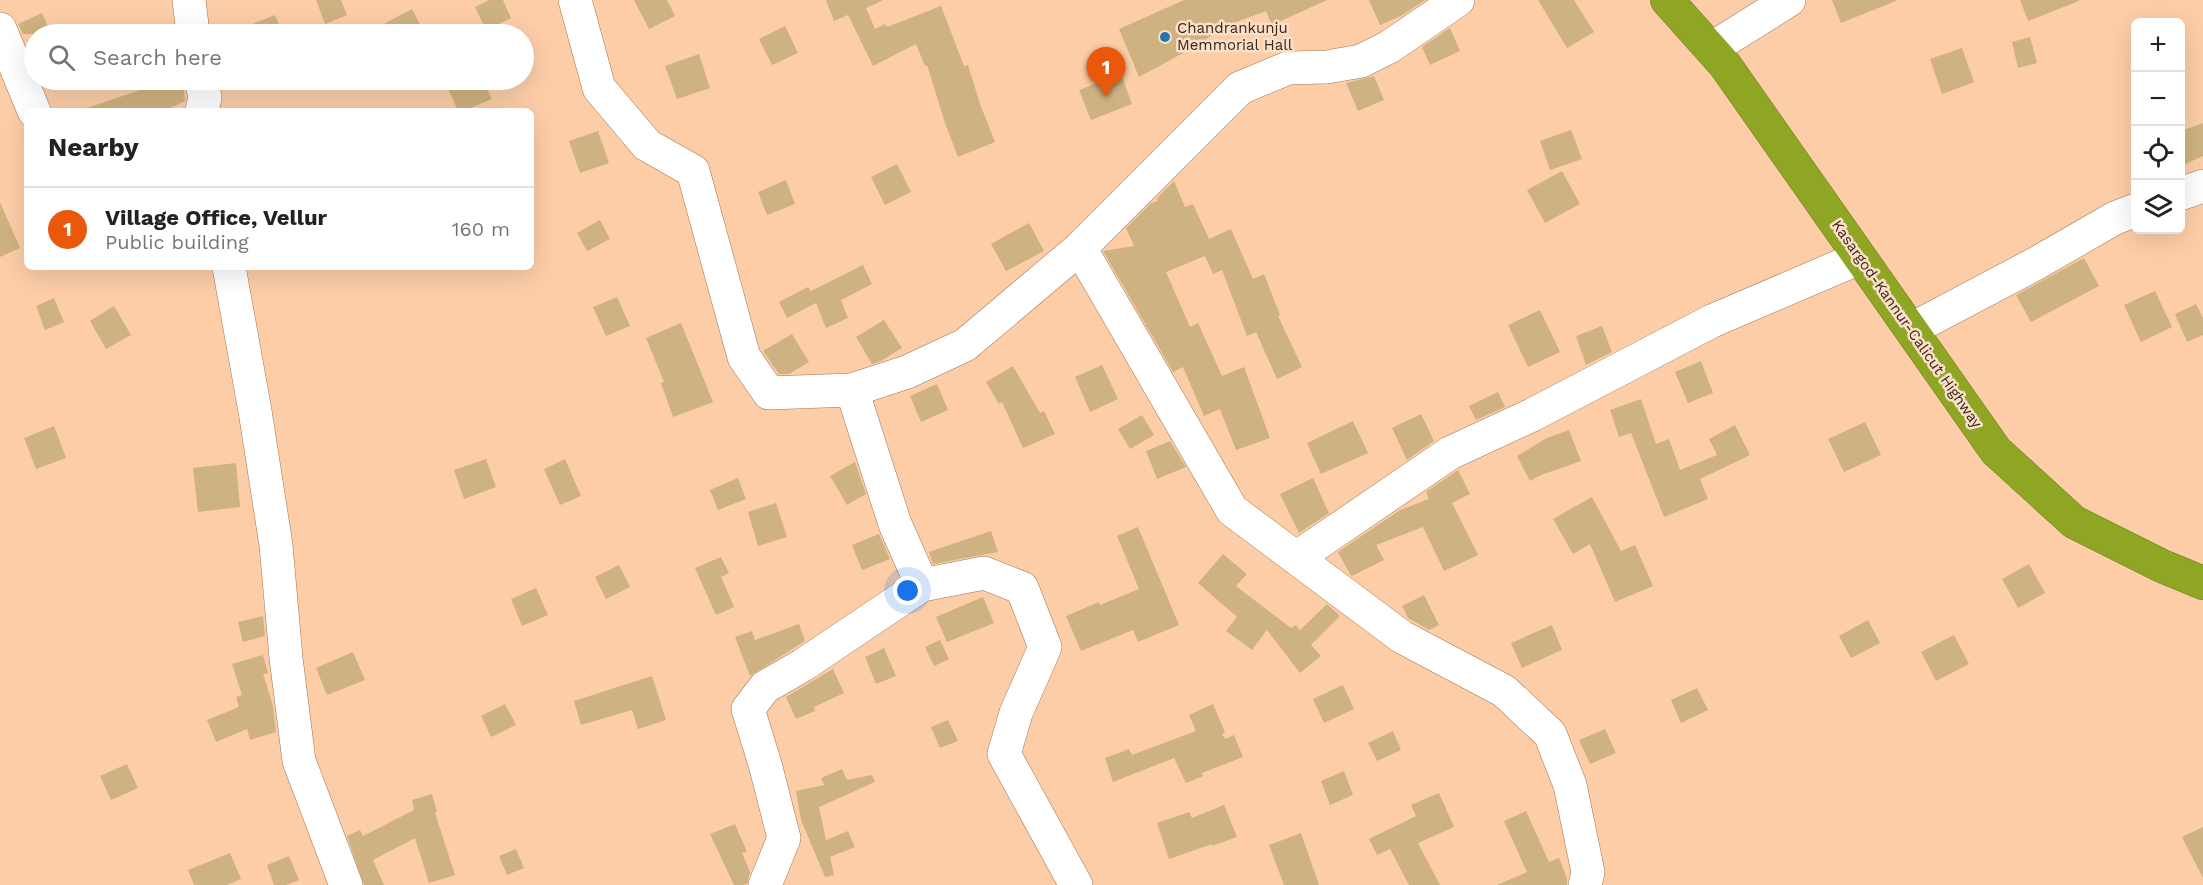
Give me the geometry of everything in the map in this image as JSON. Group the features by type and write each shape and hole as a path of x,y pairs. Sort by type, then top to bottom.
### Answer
{"highway":[{"name":"Kasargod-Kannur-Calicut Highway","path":"1667,0 1725,65 1996,451 2074,522 2162,566 2203,583"}],"street":[{"path":"189,0 192,24"},
{"path":"575,0 599,88 647,145 693,171 744,357 769,393 852,390 907,372 965,345 1080,248 1240,88 1288,68 1328,67 1361,61 1389,48 1458,0"},
{"path":"1711,49 1790,0"},
{"path":"0,28 24,87"},
{"path":"25,90 33,108"},
{"path":"203,90 205,97 203,108"},
{"path":"2185,193 2203,186"},
{"path":"1912,329 2035,264 2115,218 2131,212"},
{"path":"1080,248 1232,510 1402,637 1504,691 1550,734 1570,785 1588,872 1585,885"},
{"path":"1296,558 1449,453 1532,415 1712,321 1859,258"},
{"path":"230,270 276,545 286,658 299,761 346,885"},
{"path":"852,390 895,524 922,585"},
{"path":"765,885 784,838 748,709 765,687 821,653 922,585 984,573 1022,588 1045,647 1016,713 1004,753 1076,885"}],"building":[{"path":"316,0 341,0 347,15 325,24"},
{"path":"489,0 503,0 511,18 498,24 483,24 475,7"},
{"path":"634,0 667,0 675,16 649,29"},
{"path":"826,0 883,0 866,8 875,29 885,24 887,27 941,6 964,66 968,65 995,142 958,157 927,65 925,66 916,44 873,66 848,15 834,21"},
{"name":"Chandrankunju Memmorial Hall","path":"1184,0 1327,0 1272,25 1266,11 1223,27 1198,45 1139,77 1119,29"},
{"path":"1369,0 1425,0 1401,16 1380,25"},
{"path":"1538,0 1574,0 1594,32 1567,48"},
{"path":"1832,0 1896,0 1896,1 1841,23"},
{"path":"2020,0 2079,0 2079,1 2028,21"},
{"path":"412,9 420,24 384,24"},
{"path":"42,13 47,24 24,24 23,34 18,24"},
{"path":"275,15 279,24 252,24"},
{"path":"785,26 798,53 772,65 759,39"},
{"path":"1450,28 1460,51 1430,65 1422,47"},
{"path":"2030,37 2037,63 2018,68 2012,42"},
{"path":"1962,48 1974,82 1942,94 1930,59"},
{"path":"699,54 710,88 677,99 665,66"},
{"path":"1121,74 1132,104 1091,120 1079,90"},
{"path":"1374,76 1384,100 1358,111 1346,83"},
{"path":"140,90 184,90 185,101 170,108 87,108"},
{"path":"449,90 488,90 492,99 470,108 457,108"},
{"path":"2203,123 2203,156 2185,164 2185,130"},
{"path":"1571,130 1582,159 1550,170 1540,141"},
{"path":"598,131 609,163 580,173 569,141"},
{"path":"897,164 911,192 885,205 871,177"},
{"path":"1562,171 1580,204 1545,223 1527,190"},
{"path":"786,180 795,204 767,215 758,192"},
{"path":"1174,181 1185,207 1193,204 1209,239 1231,229 1253,279 1264,274 1280,315 1278,316 1302,367 1277,379 1256,332 1247,336 1222,270 1213,274 1205,256 1166,272 1190,327 1198,323 1222,376 1244,367 1270,438 1236,450 1220,409 1204,416 1183,367 1173,372 1103,251 1134,246 1126,228 1151,203 1158,201 1157,198"},
{"path":"0,202 20,248 0,257"},
{"path":"600,220 610,239 587,251 577,233"},
{"path":"1029,223 1044,251 1006,271 991,244"},
{"path":"2084,258 2099,286 2031,322 2016,295"},
{"path":"863,265 872,284 841,300 848,318 826,328 816,303 787,318 779,302 808,287 812,293 811,291"},
{"path":"2155,291 2172,327 2141,342 2124,305"},
{"path":"617,297 630,326 606,336 593,307"},
{"path":"54,298 64,322 45,330 36,306"},
{"path":"2196,304 2203,318 2203,335 2187,342 2175,314"},
{"path":"114,306 131,335 106,349 90,321"},
{"path":"1540,310 1560,352 1528,367 1508,325"},
{"path":"884,320 902,348 872,364 856,337"},
{"path":"681,323 713,402 673,417 661,383 664,382 646,338"},
{"path":"1602,326 1612,352 1586,365 1576,336"},
{"path":"792,334 809,362 789,374 779,374 763,351"},
{"path":"1701,361 1713,393 1688,403 1675,372"},
{"path":"1102,365 1118,399 1090,412 1075,377"},
{"path":"1013,366 1040,413 1044,411 1055,434 1023,448 1002,402 999,404 986,382"},
{"path":"937,384 948,410 921,422 910,396"},
{"path":"1498,392 1505,407 1476,420 1469,406"},
{"path":"1641,399 1656,444 1669,439 1680,470 1717,455 1709,439 1735,425 1750,455 1700,479 1708,499 1664,517 1631,433 1619,437 1610,410"},
{"path":"1421,414 1434,441 1407,460 1392,428"},
{"path":"1142,415 1154,435 1130,449 1118,429"},
{"path":"1353,421 1368,453 1321,474 1307,443"},
{"path":"1865,422 1881,455 1844,472 1828,439"},
{"path":"54,426 66,458 36,469 24,438"},
{"path":"1569,430 1581,461 1530,481 1517,456 1547,438"},
{"path":"1170,441 1186,467 1157,479 1146,451"},
{"path":"486,459 496,487 464,499 454,470"},
{"path":"565,459 581,496 560,505 544,469"},
{"path":"855,462 866,494 847,505 830,476"},
{"path":"236,463 240,507 198,512 193,468"},
{"path":"1458,470 1470,494 1452,503 1478,555 1444,571 1423,527 1376,545 1384,560 1352,576 1350,574 1338,552 1400,510 1429,499 1426,492"},
{"path":"738,478 746,499 718,510 710,490"},
{"path":"1313,478 1329,513 1299,533 1280,494"},
{"path":"1592,497 1621,551 1635,545 1653,586 1615,602 1590,544 1573,554 1553,519"},
{"path":"776,503 787,537 758,546 748,512"},
{"path":"1138,527 1179,625 1138,642 1133,630 1081,651 1066,616 1139,589 1117,536"},
{"path":"991,531 998,552 933,564 929,552"},
{"path":"879,534 890,559 862,570 852,545"},
{"path":"1223,554 1247,574 1236,586 1291,628 1296,625 1300,630 1327,604 1340,616 1311,645 1321,656 1300,673 1267,630 1252,650 1226,631 1237,617 1198,583"},
{"path":"721,557 729,573 721,577 734,607 716,615 695,568"},
{"path":"2029,564 2045,593 2018,608 2002,579"},
{"path":"619,565 630,587 606,599 595,577"},
{"path":"536,588 548,615 522,626 511,599"},
{"path":"1424,595 1439,625 1429,630 1408,618 1402,606"},
{"path":"983,597 994,623 947,642 936,617"},
{"path":"263,616 265,636 243,642 238,622"},
{"path":"1868,620 1880,643 1851,658 1839,636"},
{"path":"799,624 805,641 750,676 735,637 752,631 755,640"},
{"path":"1552,625 1562,650 1522,668 1511,643"},
{"path":"1954,635 1969,664 1936,681 1921,652"},
{"path":"940,640 949,659 934,666 925,647"},
{"path":"884,648 896,676 876,684 865,657"},
{"path":"353,652 365,680 327,695 316,668"},
{"path":"263,655 268,673 263,674 273,706 276,732 250,740 247,729 216,742 207,720 239,707 236,697 242,695 232,664"},
{"path":"833,669 844,693 814,707 815,711 796,719 786,697"},
{"path":"652,676 666,720 638,729 632,710 581,725 574,701"},
{"path":"1343,685 1354,709 1324,723 1313,699"},
{"path":"1697,688 1708,710 1681,723 1671,700"},
{"path":"505,704 516,725 491,737 481,716"},
{"path":"1213,704 1225,732 1222,734 1225,739 1234,735 1243,757 1202,773 1203,776 1186,783 1174,758 1113,782 1105,758 1129,749 1132,755 1196,731 1189,715"},
{"path":"948,720 958,741 940,748 931,727"},
{"path":"1605,729 1616,753 1590,764 1579,740"},
{"path":"1393,731 1401,750 1377,761 1368,743"},
{"path":"127,764 138,788 111,800 100,776"},
{"path":"842,769 847,780 872,775 875,782 819,807 826,840 848,831 855,847 830,857 834,875 825,877 801,820 796,791 824,785 821,778"},
{"path":"1344,771 1353,795 1330,805 1321,781"},
{"path":"1439,793 1454,827 1418,843 1440,885 1409,885 1390,849 1377,855 1369,839 1416,816 1411,805"},
{"path":"432,794 437,812 435,813 455,875 429,883 415,838 373,860 384,885 364,885 347,836 360,830 363,836 414,810 412,800"},
{"path":"1224,805 1237,837 1169,859 1157,823 1189,812 1192,818"},
{"path":"1526,811 1549,862 1559,858 1567,878 1567,885 1497,885 1527,872 1504,821"},
{"path":"735,824 747,852 742,853 750,872 747,884 743,885 734,885 710,834"},
{"path":"2203,827 2203,878 2182,837"},
{"path":"1301,833 1319,885 1284,885 1269,845"},
{"path":"516,849 524,868 507,875 499,856"},
{"path":"230,853 241,879 227,885 194,885 188,870"},
{"path":"289,856 299,880 286,885 274,885 267,865"}],"place":[{"name":"Chandrankunju Memmorial Hall","path":"1165,37"},
{"name":"Village Office, Vellur","path":"1106,97"}]}
